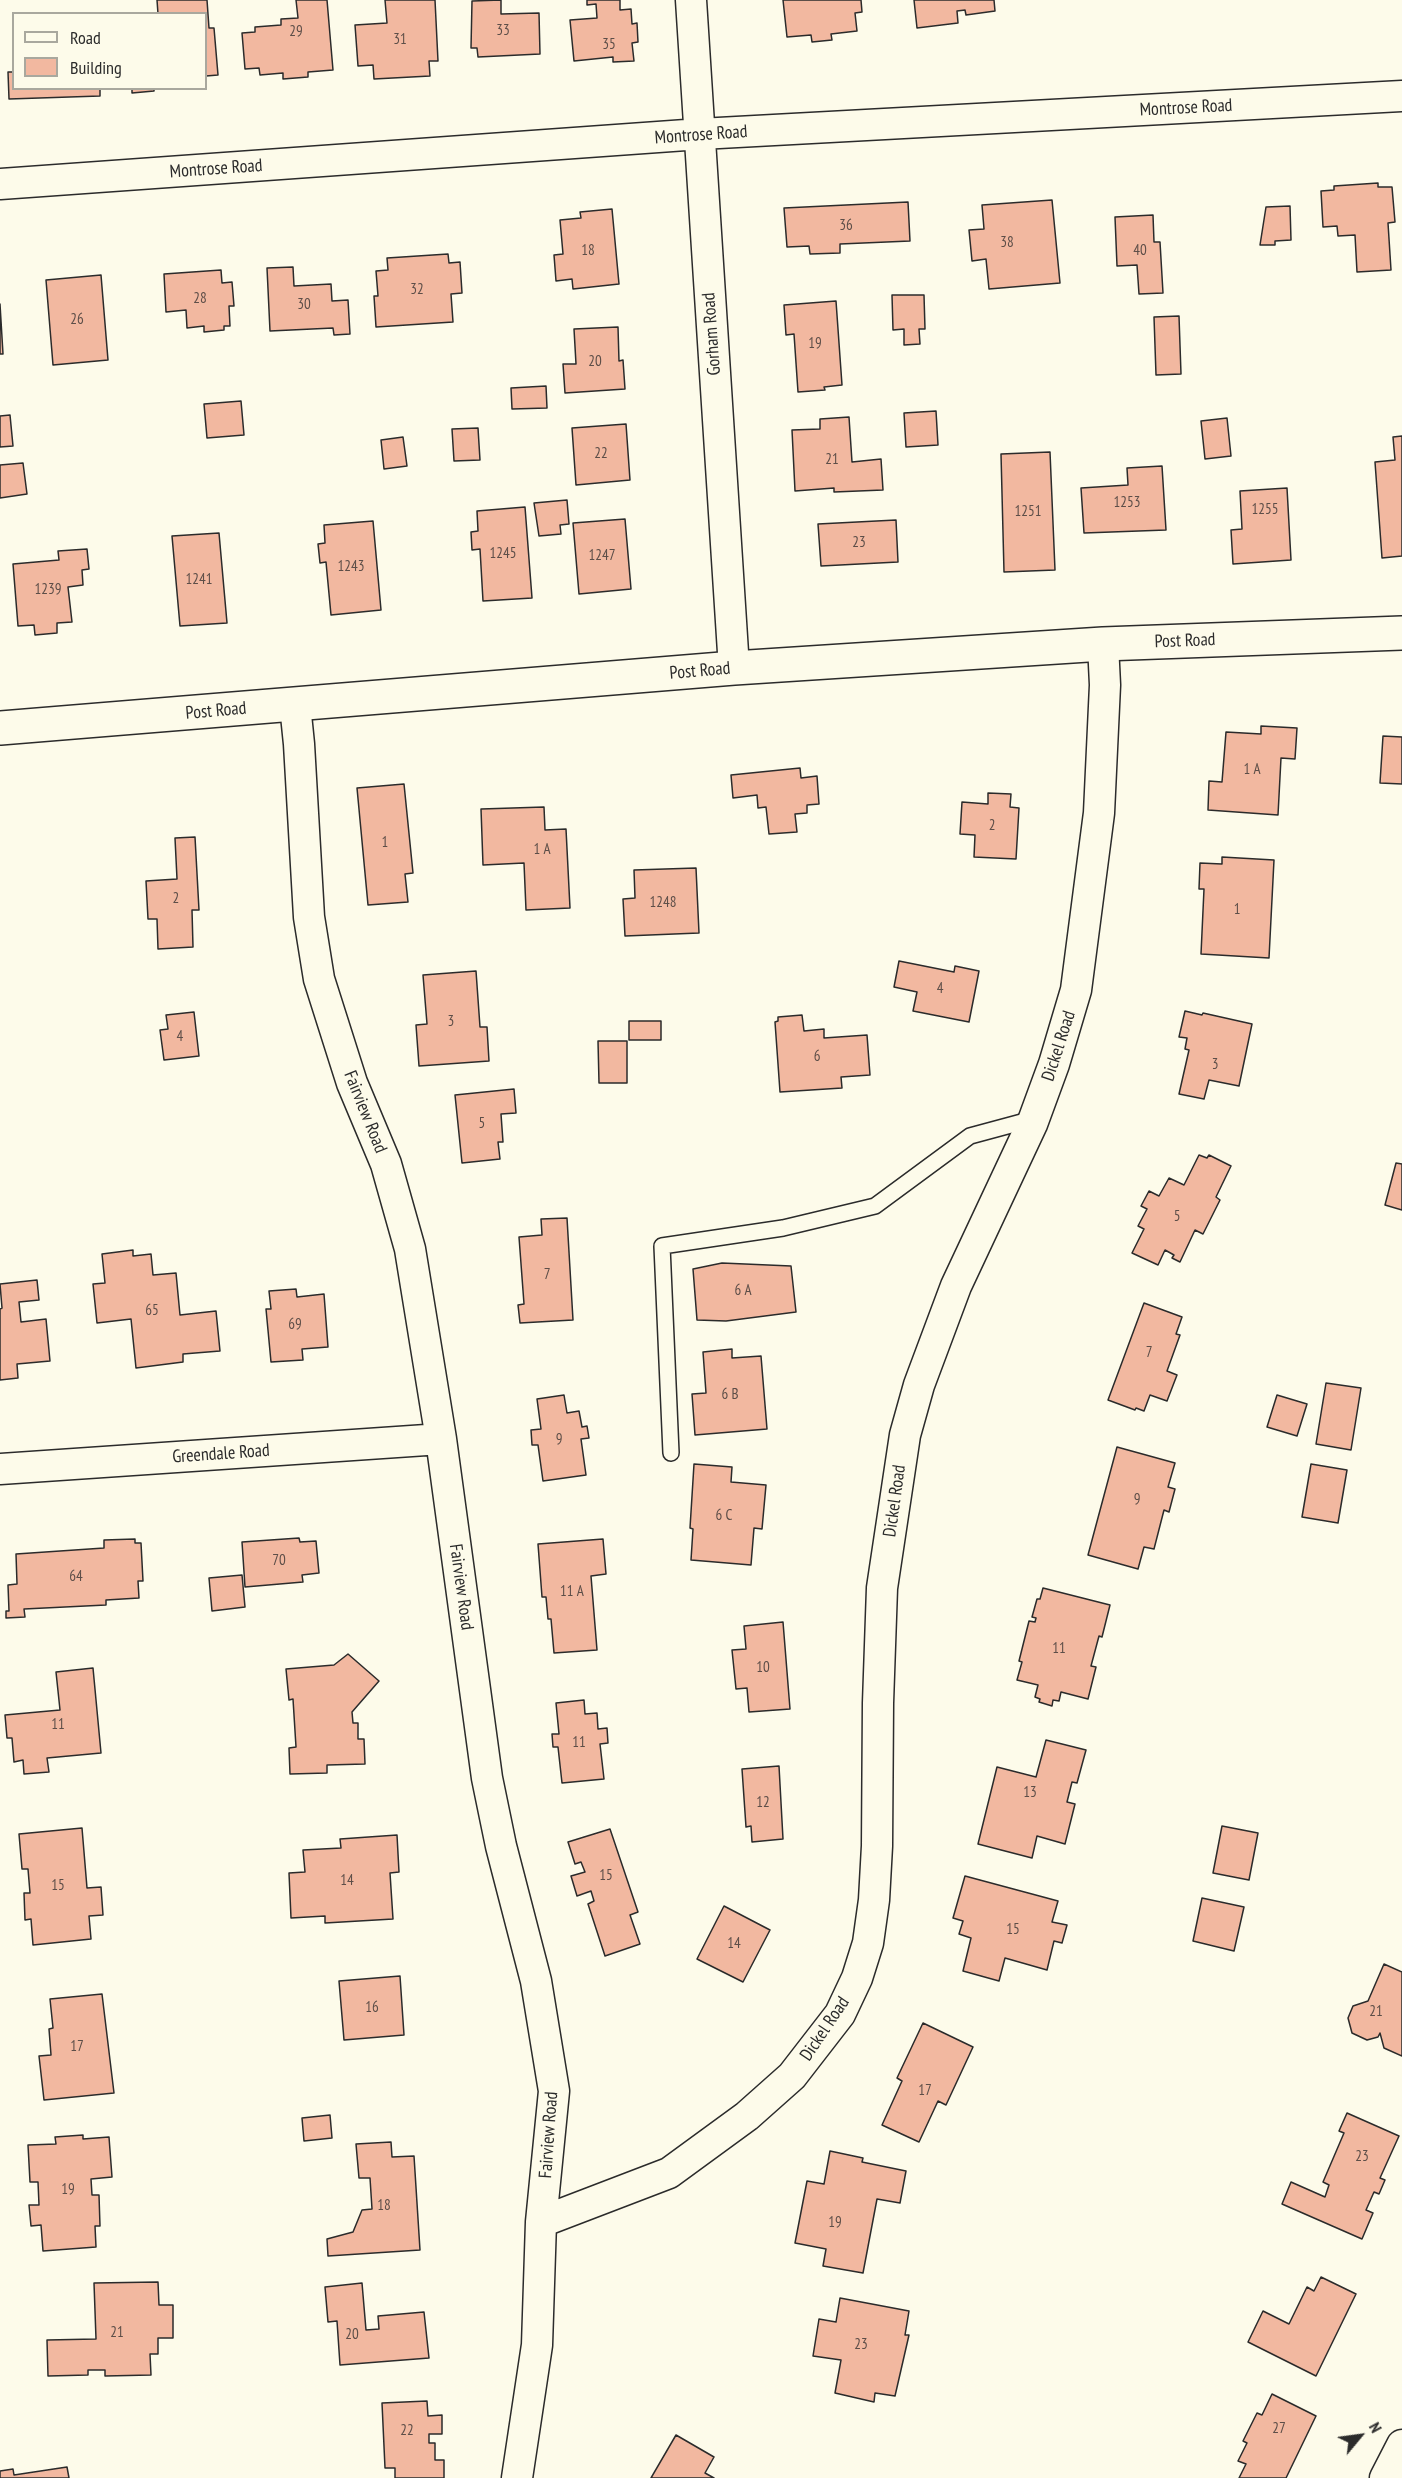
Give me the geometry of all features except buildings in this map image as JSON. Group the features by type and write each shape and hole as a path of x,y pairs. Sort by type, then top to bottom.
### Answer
{"main road":[{"name":"Post Road","path":"0,728 734,669 1103,644 1402,633"}],"street":[{"name":"Gorham Road","path":"691,0 734,669"},
{"name":"Montrose Road","path":"0,184 700,134 1402,96"},
{"name":"Dickel Road","path":"541,2222 669,2173 747,2116 792,2076 840,2014 857,1978 868,1943 874,1900 882,1588 905,1435 919,1385 956,1286 1034,1119 1054,1064 1078,979 1099,813 1105,685 1103,644"},
{"name":"Fairview Road","path":"295,705 309,918 319,978 352,1083 386,1164 410,1249 441,1439 487,1778 501,1846 537,1981 554,2091 541,2222 537,2345 518,2478"},
{"name":"Greendale Road","path":"0,1469 441,1439"},
{"path":"1385,2478 1402,2445"}],"lane":[{"path":"671,1453 662,1245 783,1228 875,1206 970,1136 1034,1119"}]}
